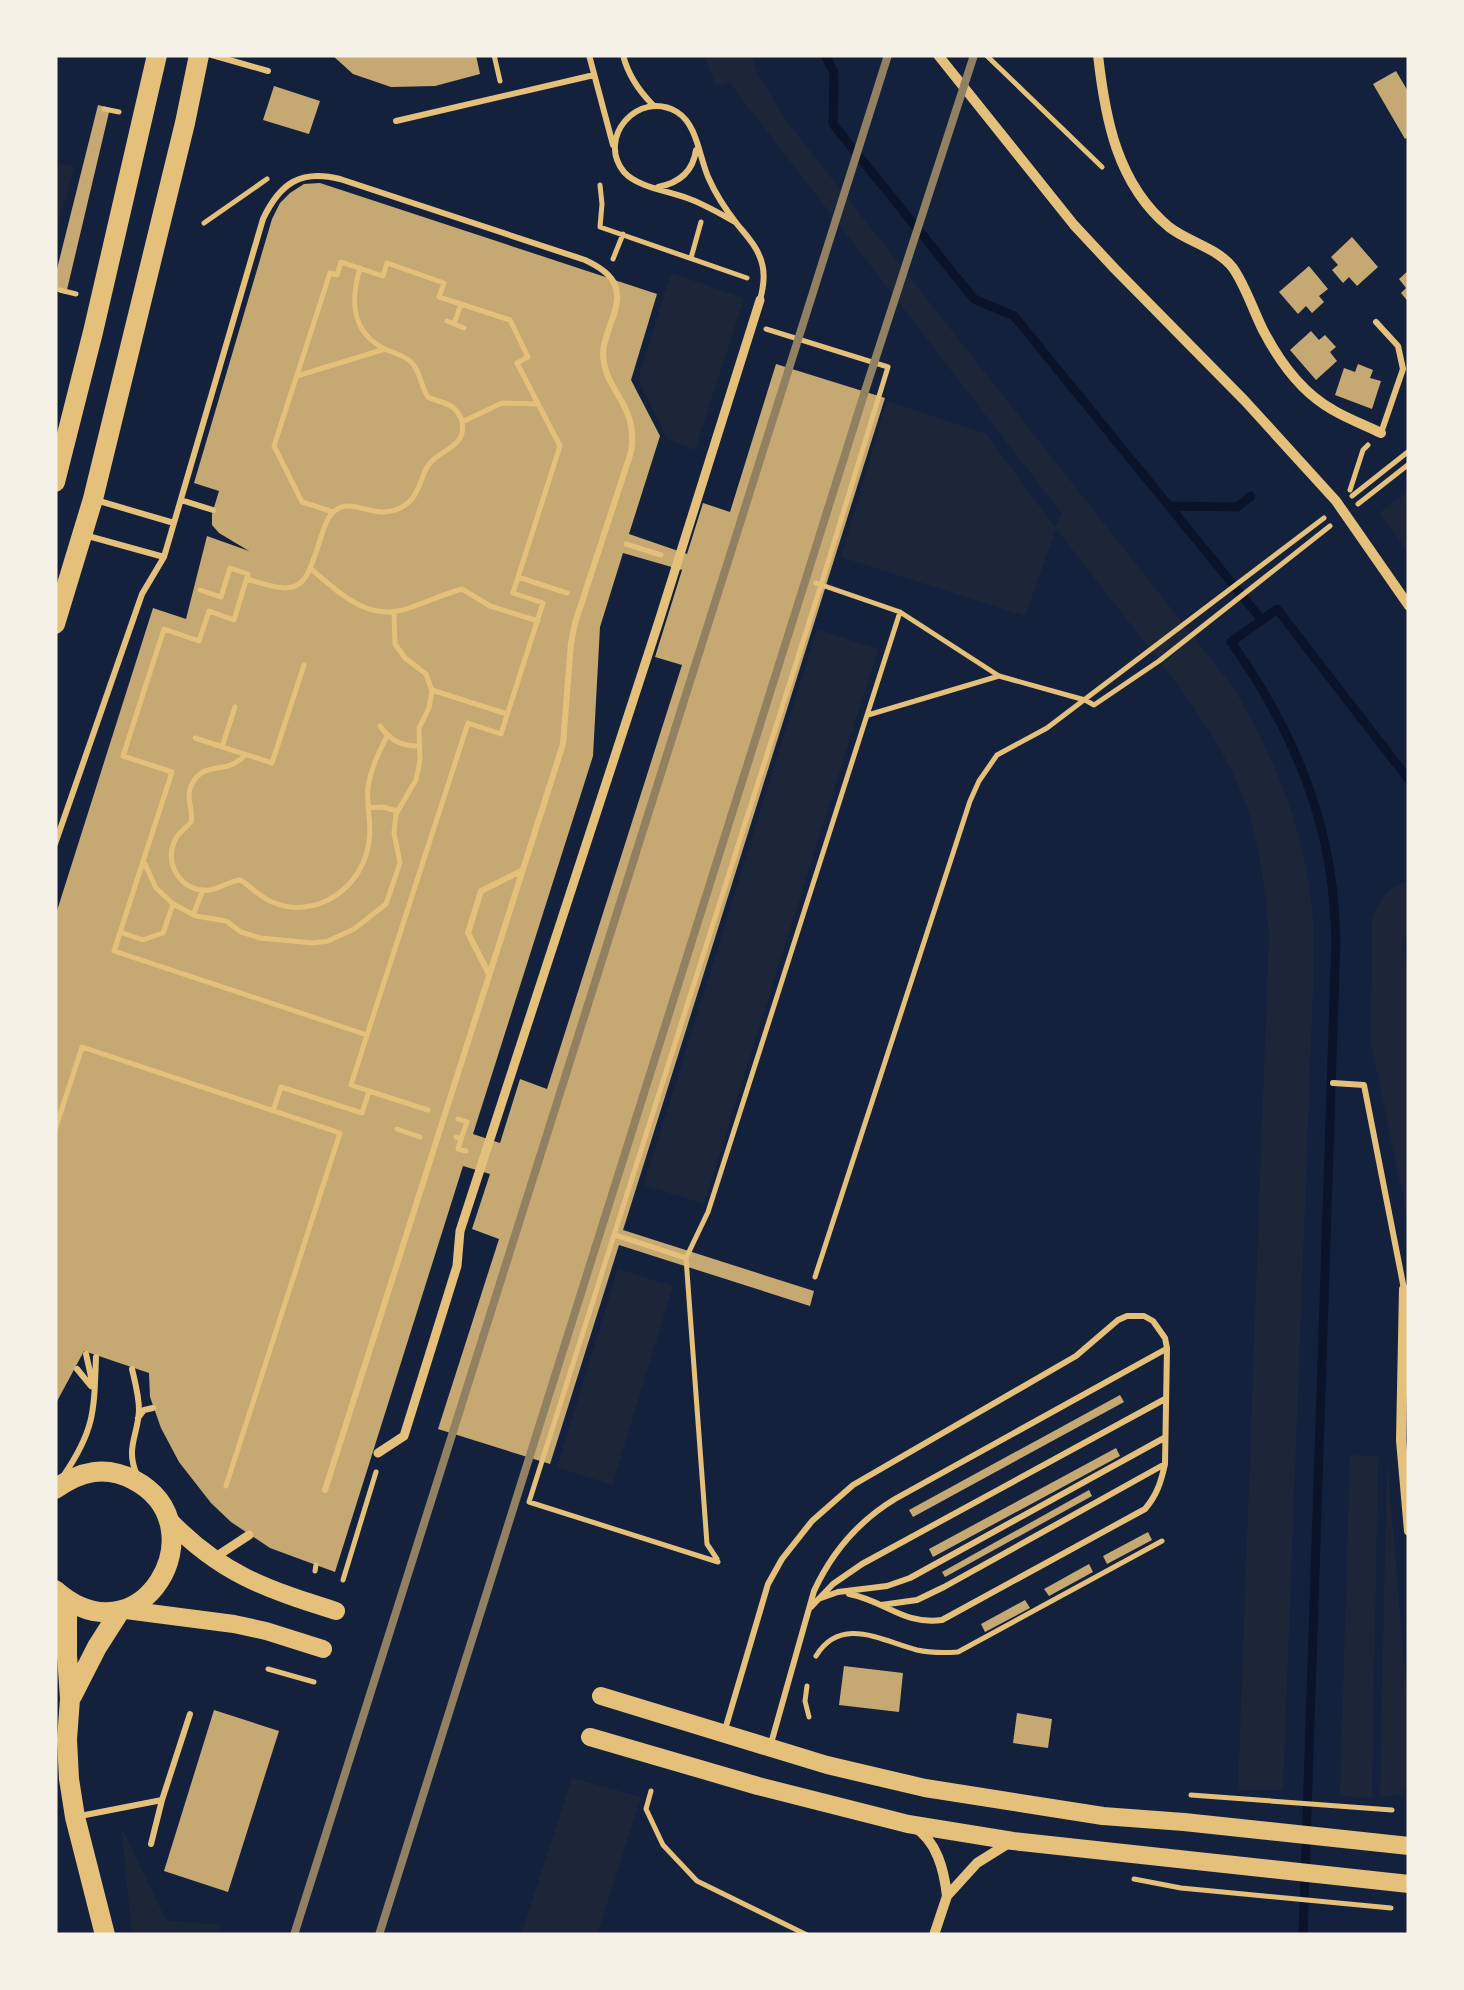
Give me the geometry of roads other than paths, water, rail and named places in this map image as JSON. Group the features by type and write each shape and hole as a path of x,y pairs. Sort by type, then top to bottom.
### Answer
{"main road":[{"path":"55,482 98,314 156,55"},
{"path":"55,624 92,499 199,55"},
{"path":"55,1489 90,1471 109,1471 143,1485 155,1496 169,1520 171,1553 158,1582 146,1597 123,1611 97,1647 70,1699"},
{"path":"61,1595 94,1610 123,1611"},
{"path":"61,1595 70,1699 69,1779 74,1816 105,1935"}],"street":[{"path":"938,55 1088,240 1245,401 1343,510 1409,606"},
{"path":"1098,55 1114,147 1135,186 1170,227 1232,266 1264,332 1302,386 1330,408 1381,433"},
{"path":"381,1451 404,1436 458,1266 460,1231 760,300"},
{"path":"1404,1289 1401,1440 1409,1532"},
{"path":"169,1520 212,1559 261,1586 336,1610"},
{"path":"212,1559 249,1535"},
{"path":"123,1611 234,1624 323,1649"},
{"path":"602,1696 827,1765 924,1788 1074,1812 1409,1846"},
{"path":"590,1737 908,1824 1012,1841 1409,1884"},
{"path":"908,1824 921,1831 935,1850 947,1896"},
{"path":"934,1935 947,1896 977,1863 1012,1841"}],"lane":[{"path":"212,55 268,71"},
{"path":"590,55 617,161 633,180 690,199 735,222"},
{"path":"623,55 637,87 654,106"},
{"path":"396,121 594,75"},
{"path":"617,161 616,136 630,114 654,106 678,112 694,132 709,180 759,254 764,269 760,300"},
{"path":"657,188 681,179 695,158 696,144"},
{"path":"55,844 142,594 164,556 263,219 282,189 295,180 324,175 340,179 585,260 608,275 616,296 603,354 607,374 628,412 634,439 576,623 564,744 324,1490"},
{"path":"1376,322 1398,346 1402,369 1381,433"},
{"path":"92,499 174,523"},
{"path":"181,500 213,510"},
{"path":"82,534 164,556"},
{"path":"489,974 468,933 482,891 522,870"},
{"path":"1333,1083 1364,1085 1404,1289"},
{"path":"724,1734 768,1584 797,1539 833,1500 878,1469 1076,1356 1118,1320 1144,1316 1160,1329 1168,1348 1165,1464 1155,1498 1145,1509 942,1620 912,1620 855,1595 838,1592"},
{"path":"770,1748 814,1591 847,1538 878,1510 1168,1348"},
{"path":"86,1354 94,1392"},
{"path":"55,1489 90,1430 96,1357"},
{"path":"76,1369 94,1392"},
{"path":"132,1369 138,1419 131,1457 143,1485"},
{"path":"810,1608 833,1584 862,1564 1166,1398"},
{"path":"138,1419 144,1410 153,1408"},
{"path":"810,1608 838,1592 871,1590 910,1578 1165,1437"},
{"path":"881,1606 916,1600 944,1587 1165,1464"},
{"path":"151,1844 190,1714"},
{"path":"74,1816 162,1800"}],"waterway":[{"path":"825,55 834,73 833,124 974,299 1014,316 1262,620 1277,609 1409,780"},
{"path":"1169,506 1237,507 1251,496"},
{"path":"1262,620 1231,642 1283,727 1309,788 1327,852 1336,939 1303,1935"}],"railway":[{"path":"294,1935 888,55"},
{"path":"379,1935 974,55"}]}
